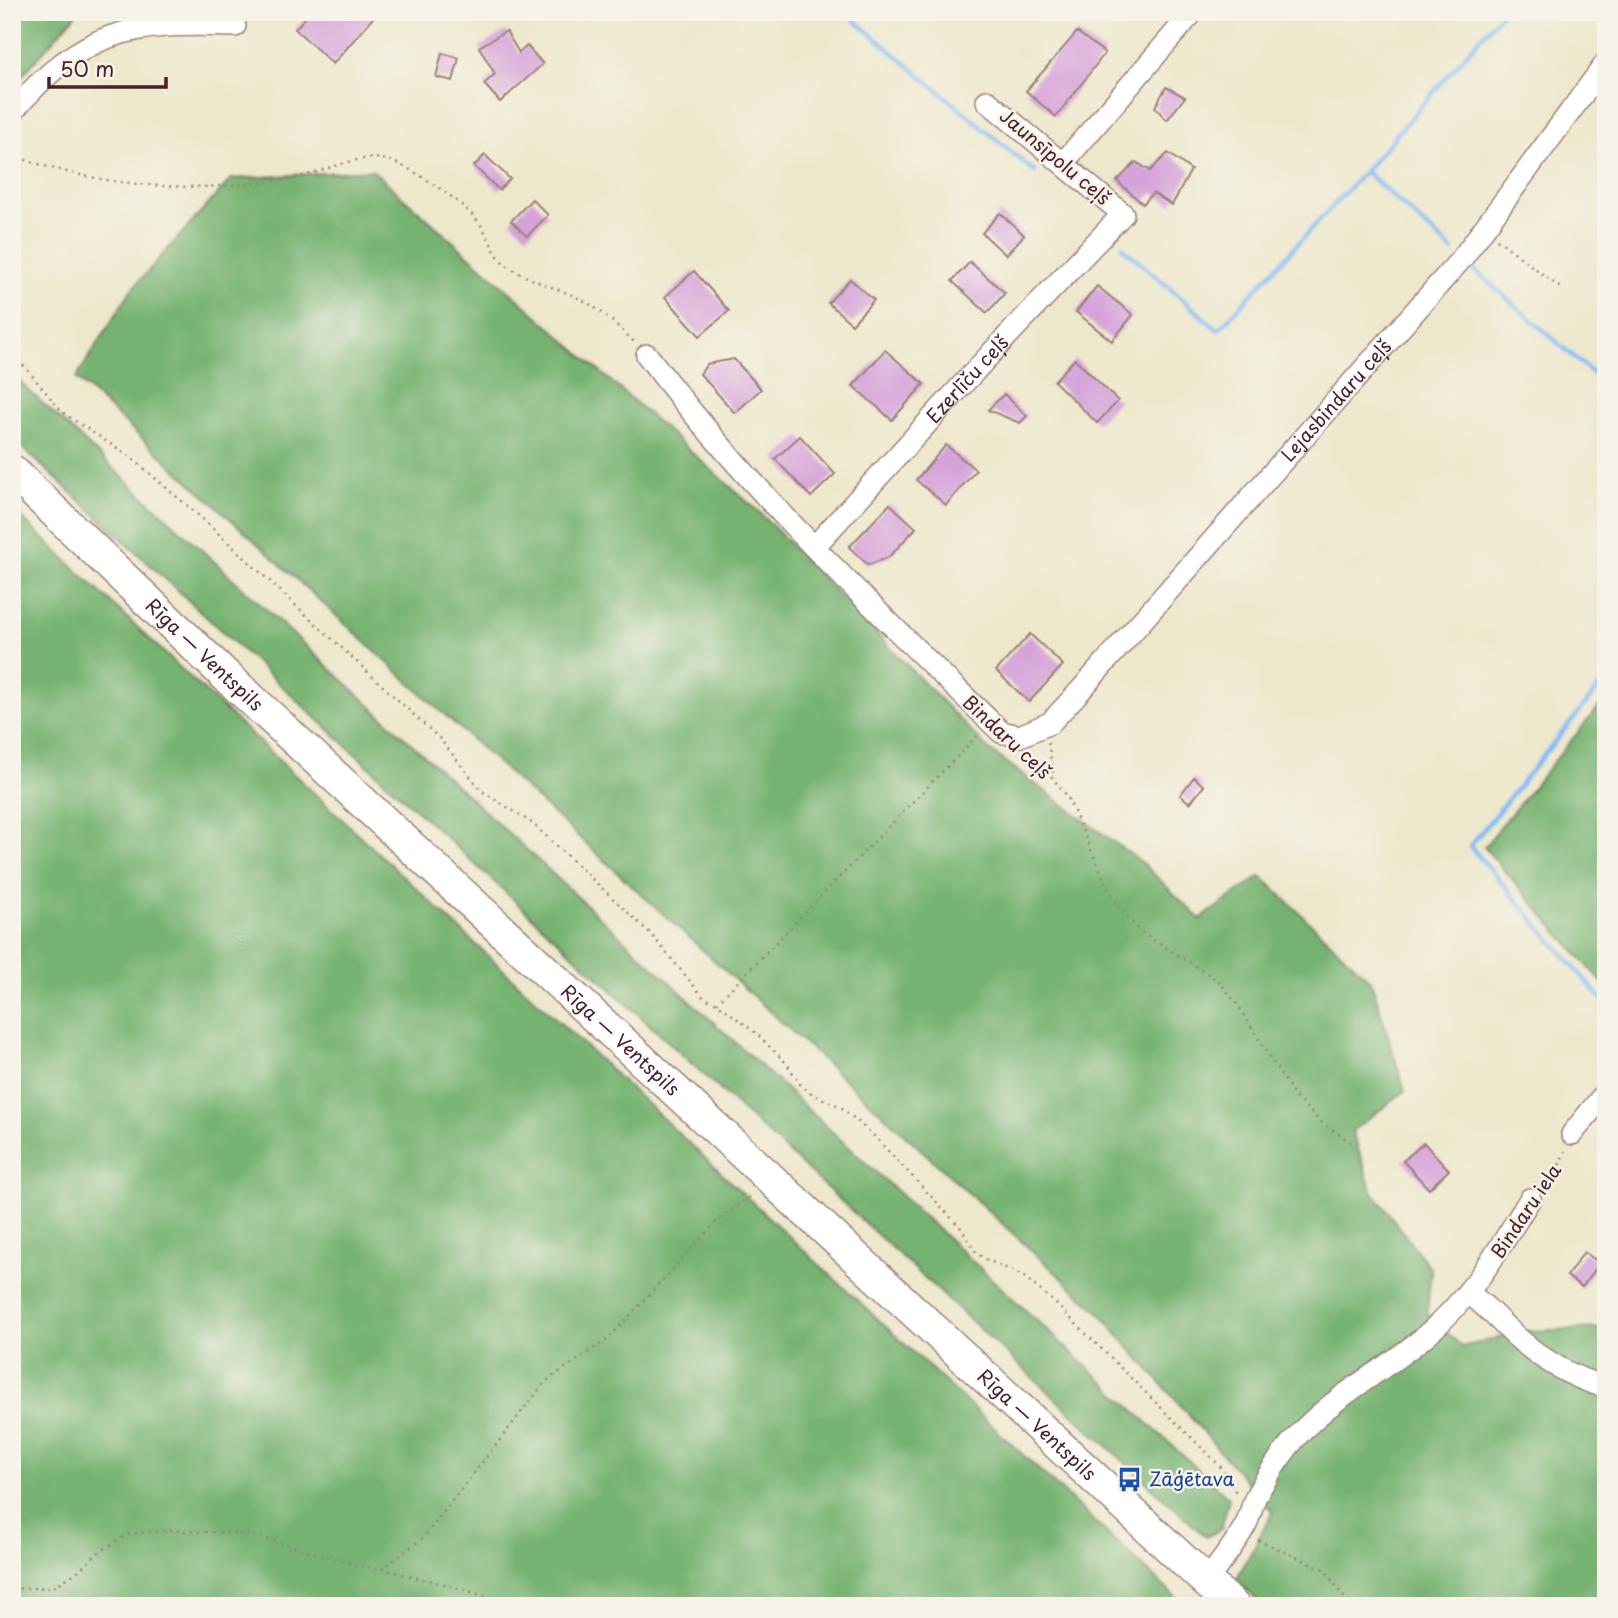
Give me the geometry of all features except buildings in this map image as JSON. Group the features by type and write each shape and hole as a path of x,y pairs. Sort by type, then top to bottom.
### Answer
{"highway":[{"name":"Rīga — Ventspils","path":"12,471 224,674 1233,1606"}],"street":[{"path":"1063,163 1193,12"},
{"path":"12,112 72,55 96,40 148,27 186,24 235,26"},
{"name":"Lejasbindaru ceļš","path":"996,727 1020,736 1050,723 1462,257 1606,63"},
{"name":"Jaunsīpolu ceļš","path":"987,101 1122,214"},
{"name":"Ezerlīču ceļš","path":"815,546 1122,214"},
{"name":"Bindaru ceļš","path":"647,355 680,399 750,480 996,727"},
{"path":"1572,1134 1606,1092"},
{"name":"Bindaru iela","path":"1206,1581 1228,1553 1247,1522 1257,1495 1299,1434 1340,1398 1421,1340 1449,1315 1480,1279 1530,1199"},
{"path":"1467,1293 1484,1303 1504,1325 1545,1360 1587,1382 1606,1387"}],"path":[{"path":"12,155 41,166 92,179 124,184 205,187 249,186 294,179 352,162 382,159 407,167 476,218 500,259 517,271 586,302 610,318 647,355"},
{"path":"1484,228 1563,290"},
{"path":"12,356 26,368 62,412 133,459 331,638 440,739 482,791 532,822 650,933 704,998 717,1003 756,1033 812,1094 841,1107 874,1136 961,1228 976,1252 983,1258 1023,1276 1055,1303 1219,1465 1234,1488 1247,1522 1258,1540 1324,1569 1353,1606"},
{"path":"1050,723 1047,748 1054,780"},
{"path":"717,1003 996,727"},
{"name":"Bindaru ceļš","path":"996,727 1043,766 1067,796 1092,854 1126,917 1144,934 1219,981 1237,1004 1295,1097 1322,1123 1354,1144"},
{"name":"Bindaru iela","path":"1530,1199 1558,1168 1572,1134"},
{"path":"382,1569 424,1537 545,1382 608,1339 721,1217 773,1181"},
{"path":"12,1589 54,1587 78,1571 99,1552 127,1535 154,1531 248,1534 518,1606"}],"green space":[{"path":"12,12 78,12 12,87"},
{"path":"372,170 759,512 987,748 1142,863 1200,919 1261,876 1371,981 1405,1091 1352,1131 1372,1191 1431,1269 1427,1313 1462,1347 1525,1331 1606,1328 1606,1606 1263,1606 1236,1580 1273,1512 1099,1312 76,378 131,290 231,179"},
{"path":"12,375 1229,1498 1221,1529 1206,1537 12,438"},
{"path":"12,509 196,683 1185,1606 12,1606"},
{"path":"1606,698 1606,987 1484,847"}],"waterway":[{"path":"845,12 1035,172"},
{"path":"1122,247 1218,330 1365,171 1503,12"},
{"path":"1365,171 1453,251"},
{"path":"1470,266 1606,385"},
{"path":"1606,679 1470,846 1606,1004"}],"place":[{"name":"Zāģētava","path":"1129,1479"}]}
